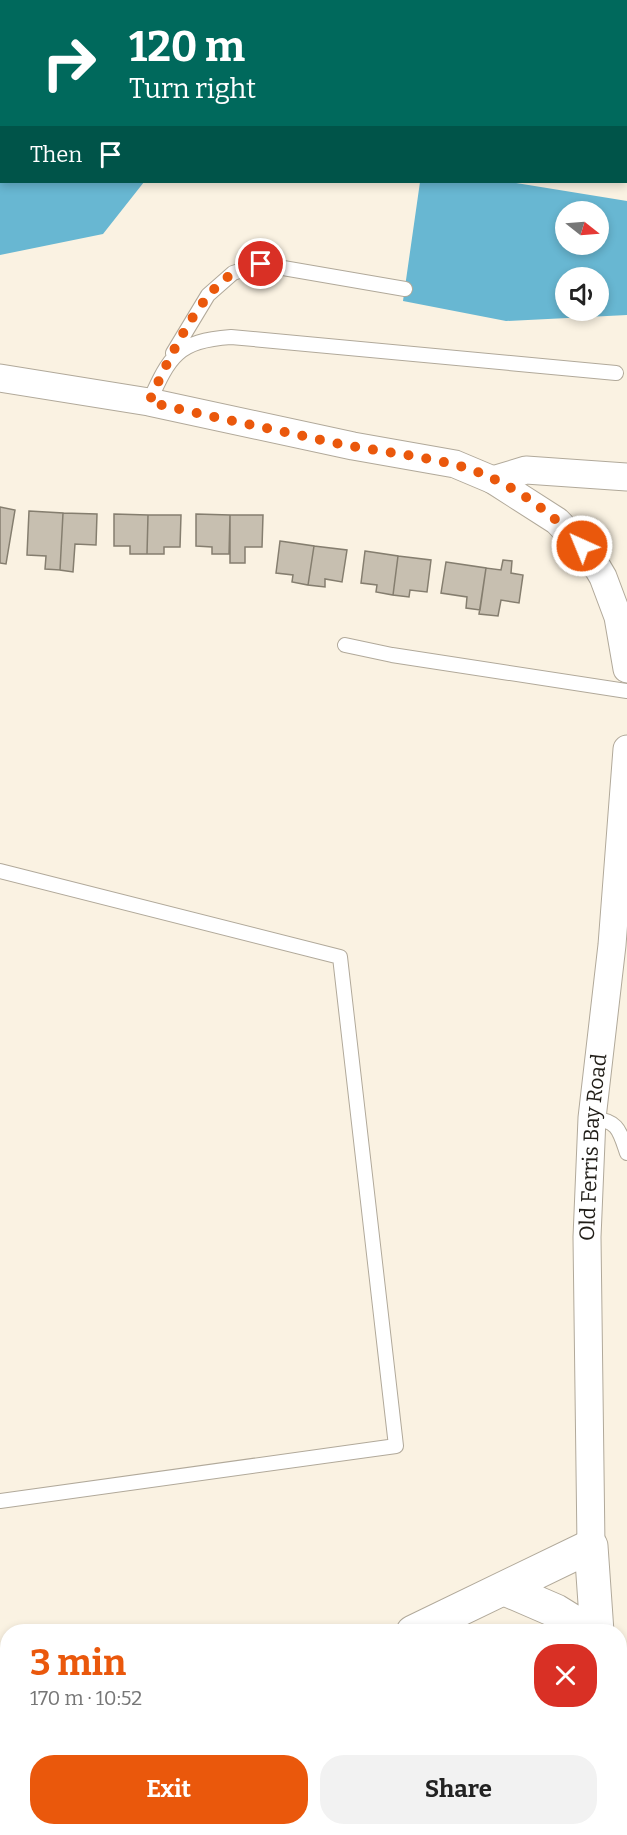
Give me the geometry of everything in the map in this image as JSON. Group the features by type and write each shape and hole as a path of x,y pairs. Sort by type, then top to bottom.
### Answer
{"main road":[{"path":"430,1624 591,1546 596,1624"},
{"path":"505,1589 556,1611 577,1624"}],"street":[{"path":"0,378 149,402 353,446 454,464 494,480 558,521 590,555 610,594 618,617 627,669"},
{"path":"494,480 526,470 627,477"},
{"name":"Old Ferris Bay Road","path":"591,1546 587,1237 592,1118 612,945 627,749"}],"lane":[{"path":"149,402 166,364 208,295 233,273 261,264 405,289"},
{"path":"166,364 184,347 207,339 231,338 616,374"},
{"path":"345,645 392,655 627,691"},
{"path":"0,870 340,957 396,1446 0,1501"},
{"path":"592,1118 608,1120 619,1129 627,1153"}],"water":[{"path":"0,183 143,183 103,234 0,255"},
{"path":"420,183 516,183 627,201 627,315 609,316 609,267 555,267 555,319 506,321 403,301"}],"building":[{"path":"0,507 15,510 6,564 0,563"},
{"path":"29,511 63,513 60,570 45,569 46,556 27,555"},
{"path":"63,513 97,514 96,545 75,544 73,572 60,570"},
{"path":"114,514 148,515 147,554 130,554 130,546 114,546"},
{"path":"196,514 230,515 229,554 212,554 212,547 196,546"},
{"path":"148,515 181,515 180,547 164,547 164,554 147,554"},
{"path":"230,515 263,515 262,547 245,547 245,563 230,563"},
{"path":"280,541 314,546 308,585 292,582 293,575 276,573"},
{"path":"314,546 347,550 342,582 325,579 325,587 308,585"},
{"path":"365,551 398,556 393,595 376,592 377,585 361,583"},
{"path":"398,556 431,560 427,592 410,590 409,597 393,595"},
{"path":"503,560 512,561 511,573 523,575 519,603 501,600 498,616 479,614 486,568 501,570"},
{"path":"446,562 486,568 480,610 466,608 467,597 441,593"}],"route":[{"path":"261,264 233,273 208,295 166,364 149,402 353,446 454,464 494,480 528,500 558,521 582,546"}]}
